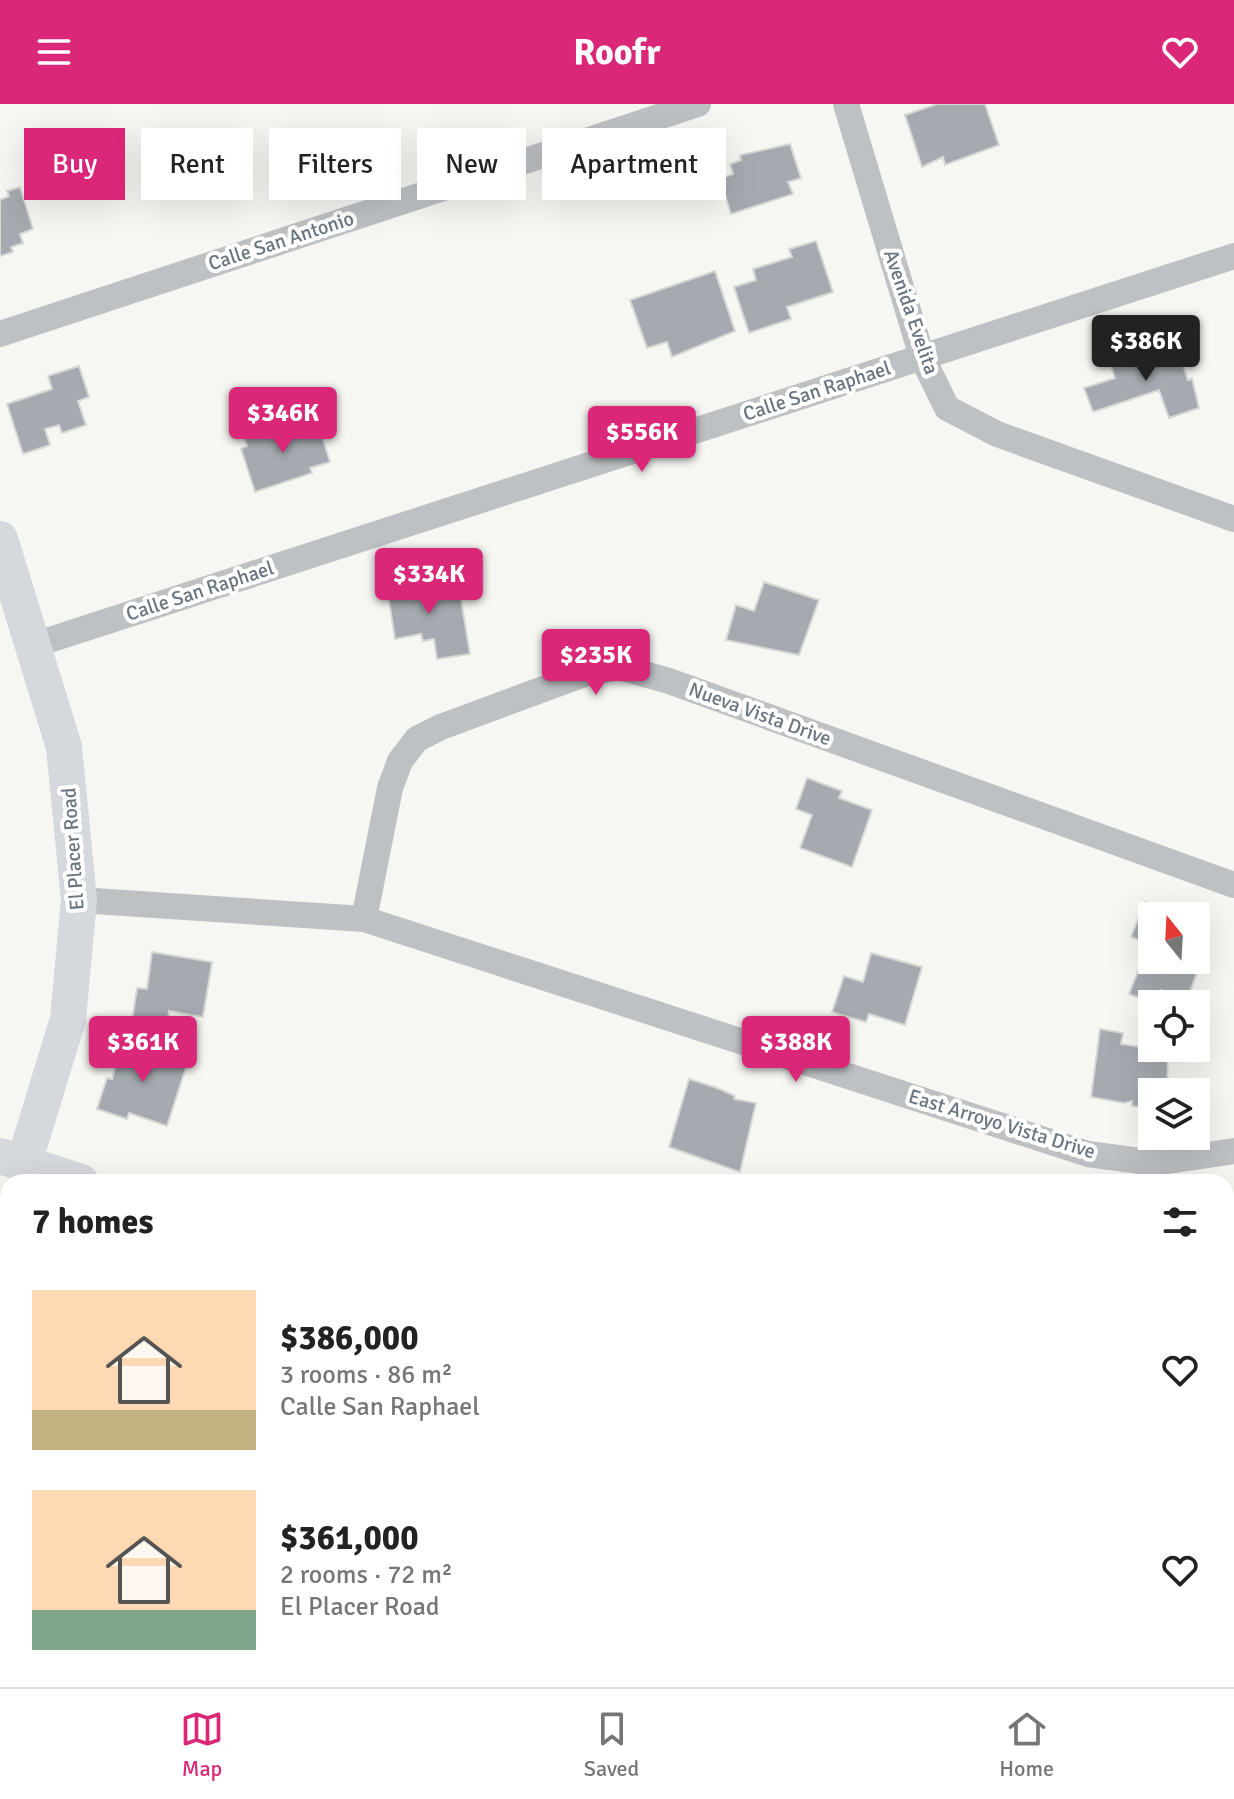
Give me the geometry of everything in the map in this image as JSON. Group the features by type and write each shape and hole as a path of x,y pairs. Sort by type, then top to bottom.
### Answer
{"street":[{"name":"Calle San Antonio","path":"0,334 698,104"},
{"name":"Avenida Evelita","path":"846,104 922,357 947,408 997,434 1234,519"},
{"name":"Calle San Raphael","path":"34,645 1234,256"},
{"name":"El Placer Road","path":"0,539 64,747 79,900 68,1019 12,1159"},
{"name":"Nueva Vista Drive","path":"364,919 390,788 400,761 417,739 441,727 587,673 619,667 669,681 1234,885"},
{"path":"79,900 364,919"},
{"name":"East Arroyo Vista Drive","path":"364,919 1088,1154 1155,1163 1234,1151"},
{"path":"12,1159 57,1174"}],"building":[{"path":"937,104 985,104 999,145 945,165 943,157 922,167 905,115"},
{"path":"790,144 801,178 788,182 793,194 731,214 726,198 726,177 733,174 730,164 741,160 740,155"},
{"path":"20,187 33,229 20,234 23,243 11,247 13,252 0,256 0,200 9,196 7,191"},
{"path":"816,241 833,292 787,307 791,319 749,333 734,287 756,280 753,269 792,257 789,249"},
{"path":"715,271 735,331 672,357 667,342 647,348 630,300"},
{"path":"1140,350 1144,362 1178,350 1188,380 1192,378 1199,408 1169,418 1159,390 1093,412 1084,388 1115,378 1109,360"},
{"path":"79,366 89,397 78,401 86,425 62,433 59,425 45,429 50,445 23,454 7,404 52,389 48,376"},
{"path":"318,423 330,462 310,468 312,473 255,492 241,449 247,446 244,437 277,426 280,435"},
{"path":"410,569 414,587 443,582 445,596 460,593 470,654 437,659 434,639 423,641 421,634 395,639 388,594 398,592 393,573"},
{"path":"764,582 819,600 799,655 726,640 736,605 754,611"},
{"path":"807,778 842,791 839,798 872,810 852,867 800,848 812,815 796,809"},
{"path":"1138,920 1138,940 1131,937"},
{"path":"152,952 212,962 203,1017 169,1011 167,1027 132,1021 137,988 147,989"},
{"path":"871,953 922,967 905,1025 869,1014 866,1022 832,1012 844,976 863,982"},
{"path":"1138,972 1138,974 1196,974 1191,990 1138,990 1138,997 1129,994"},
{"path":"1100,1029 1123,1033 1121,1044 1138,1047 1138,1062 1168,1062 1167,1078 1138,1078 1138,1107 1132,1106 1132,1101 1124,1103 1091,1097"},
{"path":"123,1040 188,1061 167,1126 129,1113 127,1119 97,1109 107,1078 112,1079"},
{"path":"689,1079 735,1096 734,1099 756,1103 740,1172 669,1147"}]}
